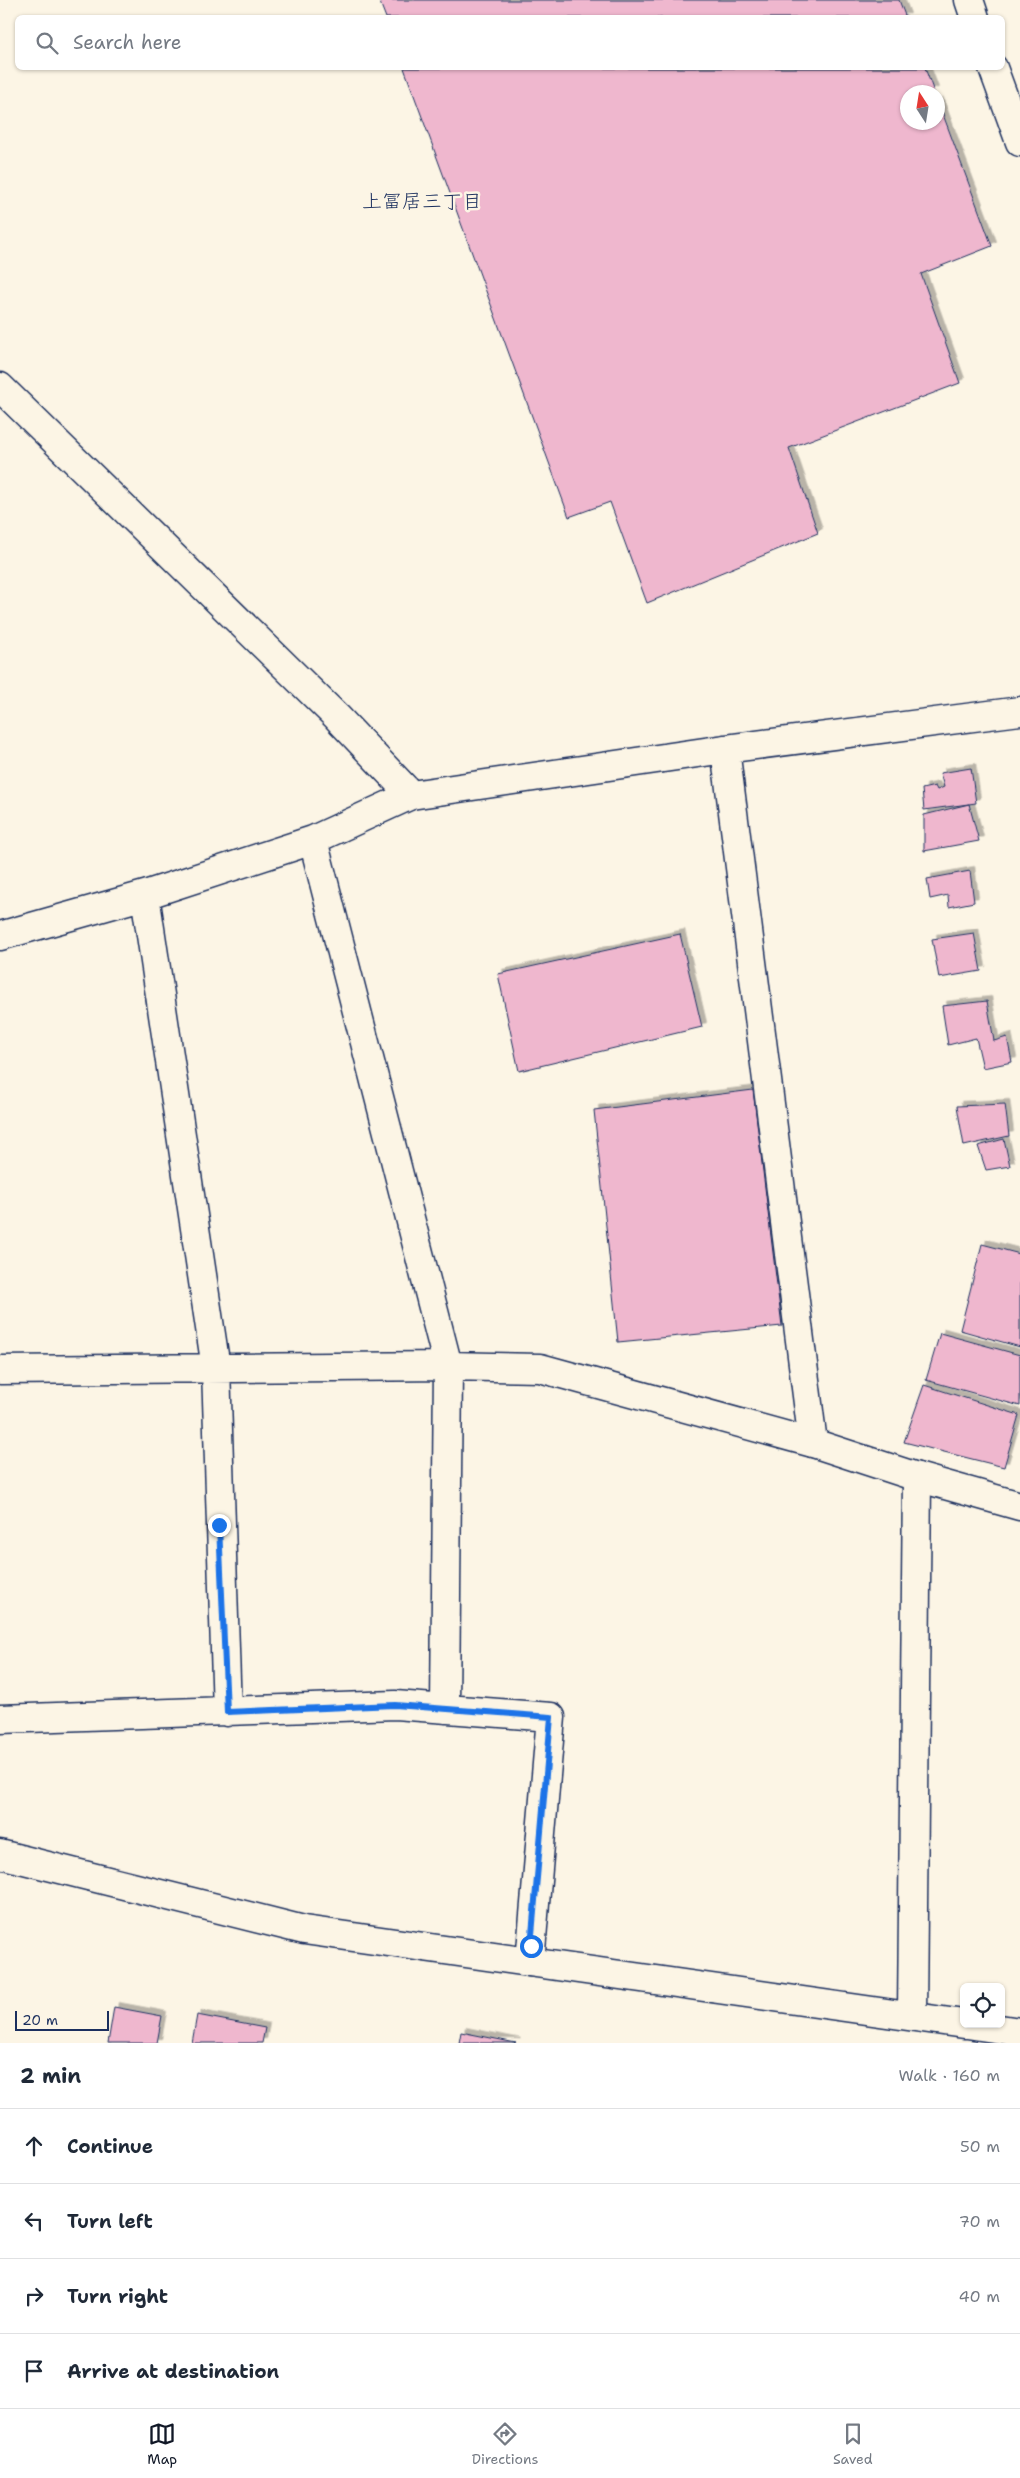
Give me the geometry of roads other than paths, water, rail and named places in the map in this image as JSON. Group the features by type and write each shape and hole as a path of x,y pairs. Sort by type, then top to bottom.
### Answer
{"street":[{"path":"969,0 974,15"},
{"path":"994,70 1020,142"},
{"path":"0,387 338,717 411,795"},
{"path":"0,936 145,895 313,840 411,795 725,749 1020,711"},
{"path":"725,749 814,1442"},
{"path":"313,840 448,1366 445,1709"},
{"path":"145,895 216,1368 227,1712"},
{"path":"0,1370 448,1366 540,1368 814,1442 917,1477 1020,1506"},
{"path":"912,2016 917,1477"},
{"path":"0,1719 395,1705 551,1717 530,1962"},
{"path":"0,1854 304,1930 960,2023"},
{"path":"993,2028 1020,2032"}],"district":[{"name":"上冨居三丁目","path":"422,201"}]}
